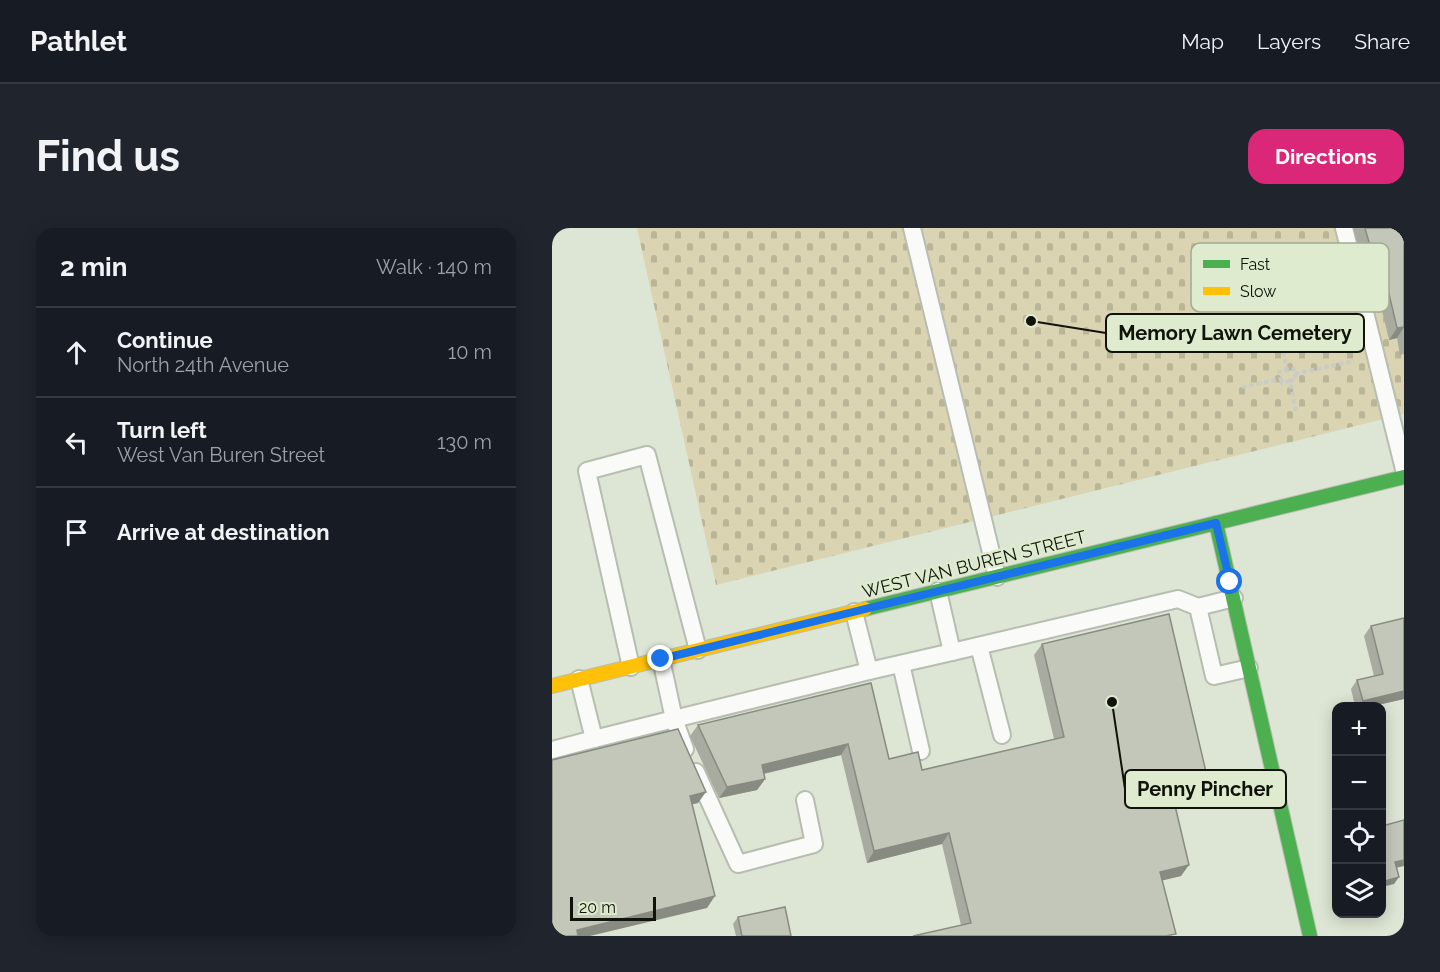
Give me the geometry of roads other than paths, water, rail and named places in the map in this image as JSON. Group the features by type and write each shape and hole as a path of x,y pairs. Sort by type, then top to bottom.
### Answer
{"main road":[{"name":"WEST VAN BUREN STREET","path":"552,686 1404,477"},
{"path":"1216,523 1310,936"}],"lane":[{"path":"912,228 997,577"},
{"path":"1344,228 1348,243"},
{"path":"1364,312 1404,469"},
{"path":"631,667 587,471 647,455 699,650"},
{"path":"938,591 952,652"},
{"path":"552,750 1178,599 1198,607 1234,598"},
{"path":"1198,607 1214,676 1250,668"},
{"path":"854,612 869,672"},
{"path":"980,646 1002,735"},
{"path":"661,659 681,741 738,864 814,844 805,800"},
{"path":"901,664 921,751"},
{"path":"579,679 594,739"}],"place":[{"name":"Memory Lawn Cemetery","path":"1031,321"},
{"name":"Penny Pincher","path":"1112,702"}]}
